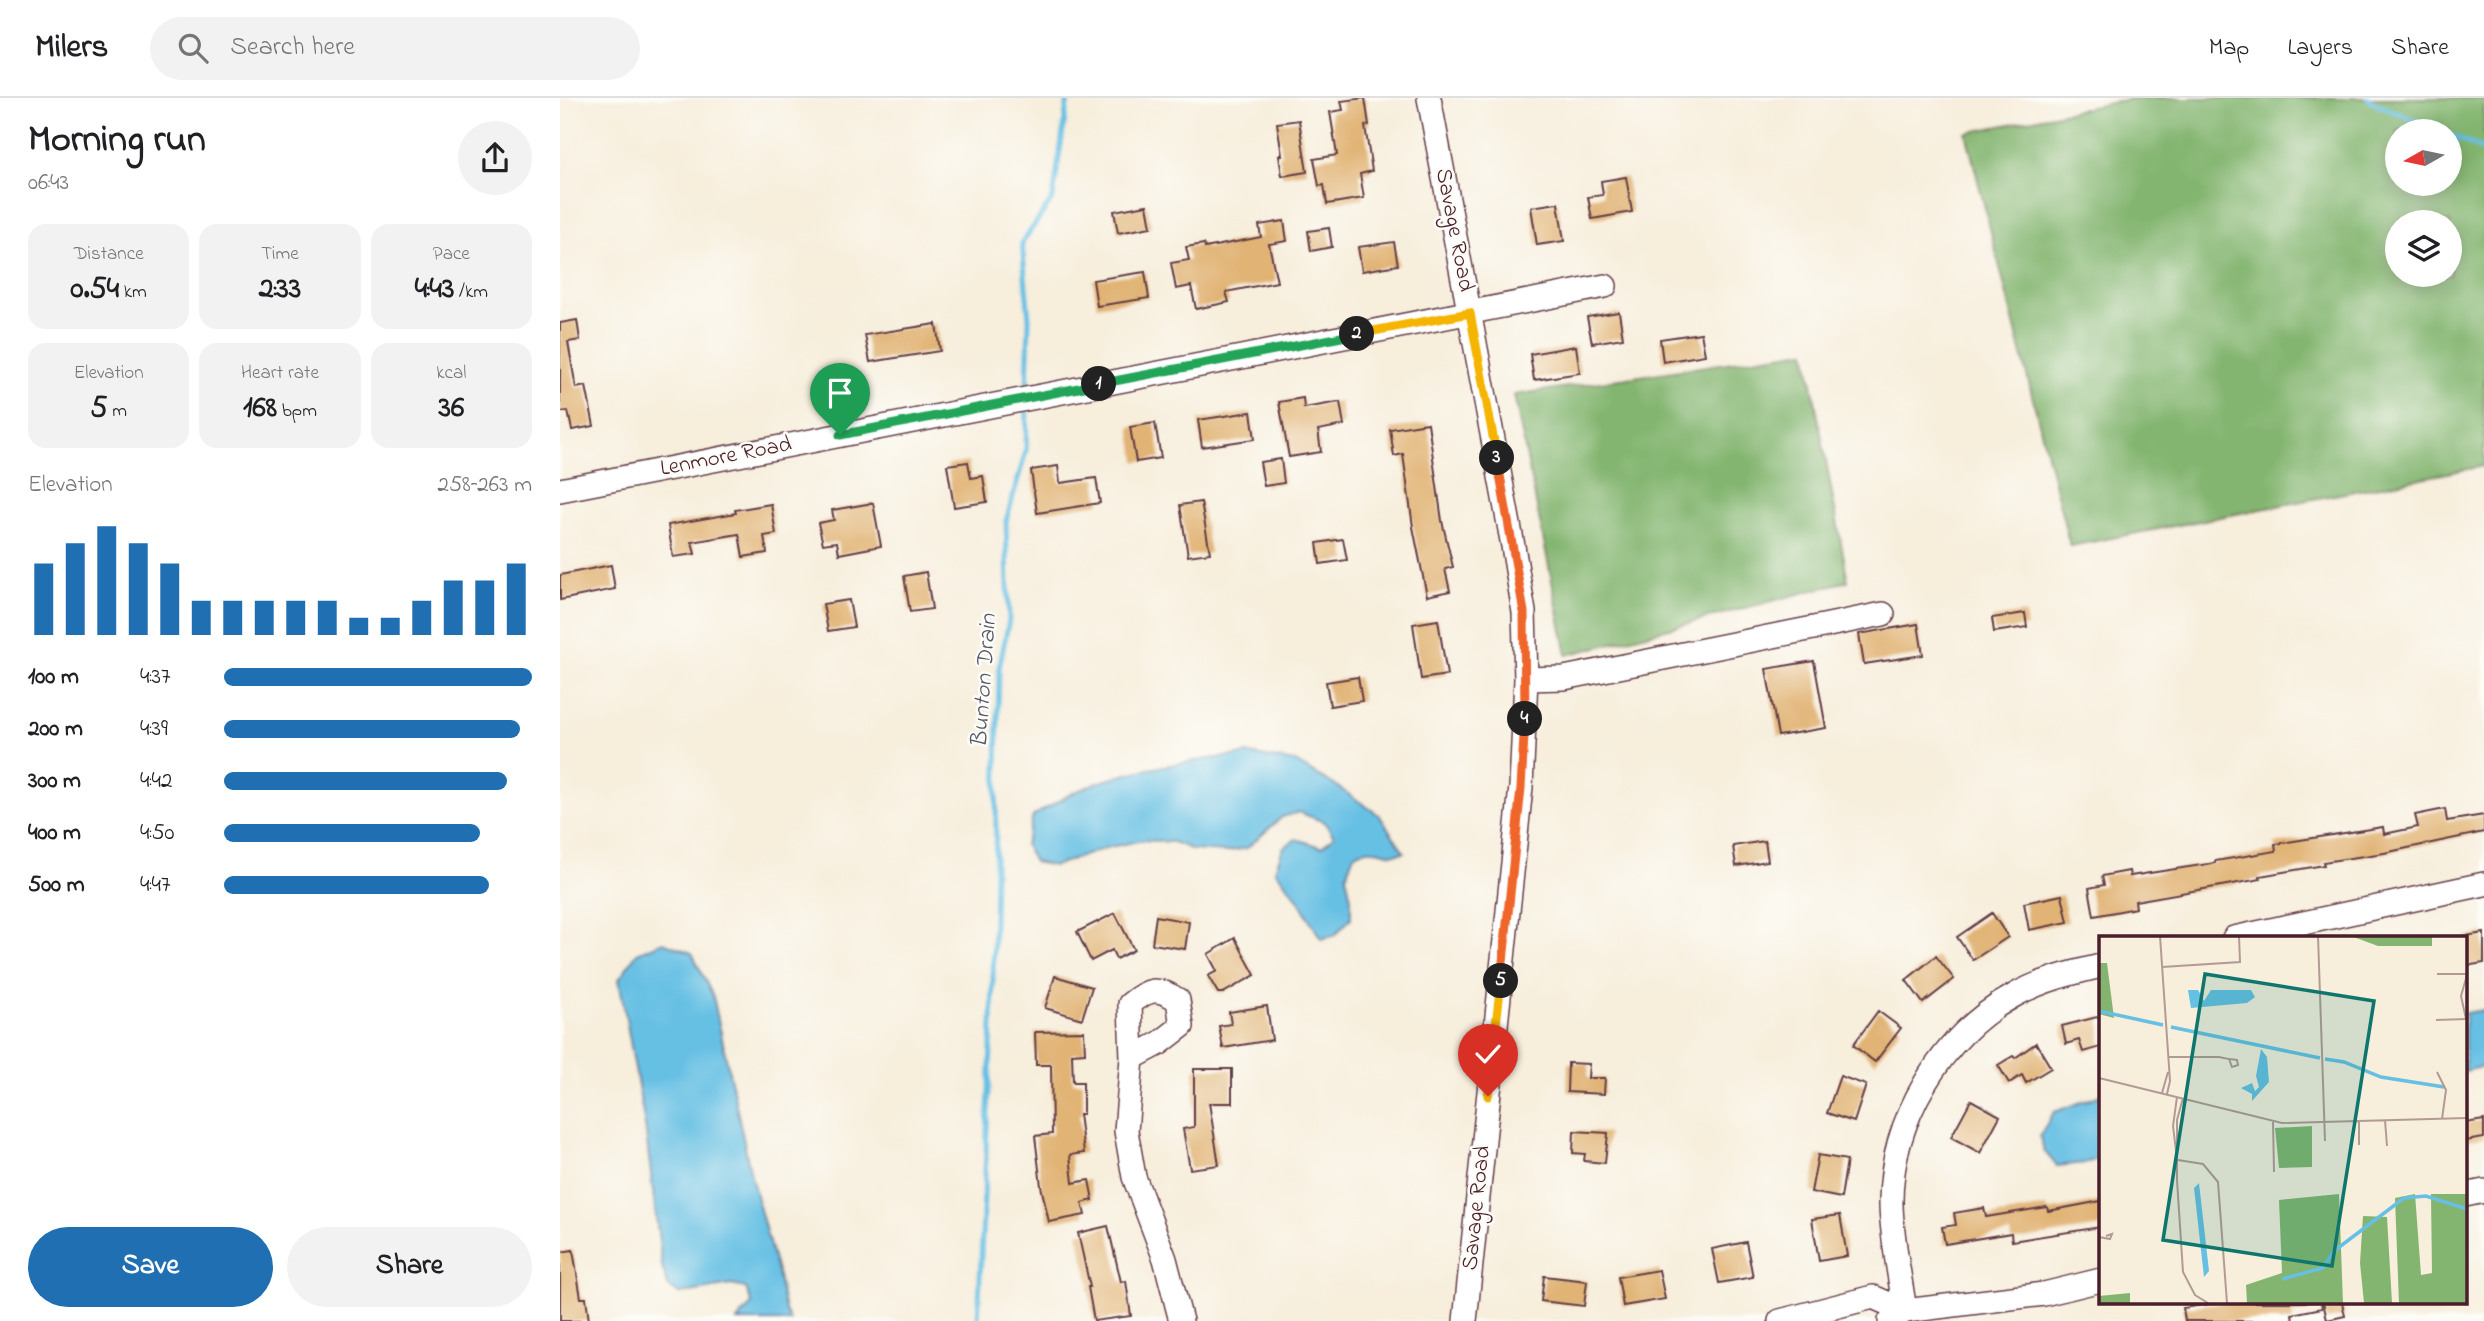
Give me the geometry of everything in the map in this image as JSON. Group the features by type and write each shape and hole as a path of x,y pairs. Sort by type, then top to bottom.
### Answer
{"street":[{"name":"Savage Road","path":"1429,98 1524,612 1526,680 1521,788 1465,1321"},
{"name":"Lenmore Road","path":"560,490 1605,286"},
{"path":"1526,680 1564,678 1884,614"},
{"path":"2243,936 2484,884"},
{"path":"1898,1316 1891,1203 1894,1169 1906,1122 1923,1087 1949,1048 1997,1007 2049,980 2099,968"},
{"path":"1132,1058 1126,1131 1134,1177 1165,1259 1181,1321"},
{"path":"2466,1195 2484,1191"},
{"path":"1780,1321 1873,1297 1898,1316 2044,1294 2099,1280"}],"green space":[{"path":"2135,98 2484,98 2484,466 2070,546 1966,133"},
{"path":"1806,351 1848,581 1567,655 1514,395"}],"water":[{"path":"1249,754 1295,762 1338,787 1379,815 1404,852 1369,850 1354,854 1346,876 1351,898 1351,918 1335,935 1321,939 1296,896 1275,870 1283,848 1296,839 1322,847 1334,836 1324,822 1299,812 1282,817 1247,848 1226,852 1193,850 1173,842 1143,840 1106,848 1054,866 1034,862 1025,845 1033,816 1095,784 1138,771"},
{"path":"663,942 692,953 713,996 752,1180 790,1321 737,1321 752,1304 746,1288 731,1285 679,1294 668,1286 662,1266 645,1125 619,979 637,953"},
{"path":"2484,1010 2484,1066 2466,1071 2466,1013"},
{"path":"2099,1096 2099,1159 2057,1166 2044,1151 2040,1136 2054,1112"}],"building":[{"path":"1365,98 1369,125 1365,126 1372,171 1360,174 1364,198 1327,204 1324,185 1319,186 1314,159 1337,155 1330,112 1343,110 1341,101"},
{"path":"1299,120 1307,172 1282,176 1277,123"},
{"path":"1626,177 1632,212 1592,219 1588,197 1603,195 1601,181"},
{"path":"1558,203 1564,241 1537,245 1531,207"},
{"path":"1147,205 1151,227 1118,233 1114,211"},
{"path":"1284,221 1287,241 1269,244 1277,282 1226,292 1229,302 1196,309 1191,286 1176,289 1171,263 1189,260 1186,247 1204,244 1205,248 1261,237 1259,225"},
{"path":"1329,228 1332,247 1311,251 1308,231"},
{"path":"1394,242 1398,265 1362,271 1358,247"},
{"path":"1145,272 1149,298 1097,306 1093,280"},
{"path":"1619,312 1623,338 1592,343 1587,317"},
{"path":"577,320 580,340 568,342 576,388 586,386 594,426 572,430 568,411 560,412 560,323"},
{"path":"936,324 940,351 870,362 865,335"},
{"path":"1701,333 1705,355 1663,362 1660,339"},
{"path":"1576,346 1580,373 1534,380 1530,354"},
{"path":"1303,398 1304,408 1340,402 1344,425 1318,430 1321,452 1289,457 1279,402"},
{"path":"1251,412 1255,439 1202,447 1198,420"},
{"path":"1155,423 1161,458 1136,462 1130,427"},
{"path":"1428,423 1442,521 1453,567 1445,569 1450,591 1427,596 1413,527 1403,454 1394,456 1390,429"},
{"path":"1281,459 1284,483 1264,486 1260,462"},
{"path":"968,462 971,478 983,476 987,502 954,507 947,465"},
{"path":"1058,466 1060,483 1096,478 1100,503 1037,513 1031,470"},
{"path":"1201,502 1210,553 1188,556 1180,505"},
{"path":"873,503 881,546 839,554 837,542 823,544 818,523 834,520 832,510"},
{"path":"771,504 776,534 764,536 767,553 743,557 739,534 692,542 695,554 673,557 668,525"},
{"path":"1343,539 1347,560 1320,564 1317,543"},
{"path":"611,565 615,589 560,600 560,575"},
{"path":"926,572 932,609 910,612 904,576"},
{"path":"849,600 854,627 828,631 823,604"},
{"path":"2025,613 2027,627 1994,632 1992,618"},
{"path":"1438,620 1447,675 1421,679 1413,624"},
{"path":"1918,624 1923,655 1864,664 1859,634"},
{"path":"1814,661 1826,728 1778,736 1766,669"},
{"path":"1358,677 1362,701 1330,706 1326,682"},
{"path":"2445,809 2447,821 2484,815 2484,832 2384,853 2323,862 2324,865 2260,876 2261,879 2135,901 2136,908 2094,916 2089,888 2104,885 2102,876 2129,871 2130,876 2215,863 2276,851 2275,844 2383,827 2384,834 2418,827 2415,815"},
{"path":"1765,841 1768,861 1736,866 1733,846"},
{"path":"2062,895 2068,922 2029,930 2024,903"},
{"path":"1115,913 1134,950 1116,959 1112,950 1091,961 1077,932"},
{"path":"1992,913 2008,937 1973,960 1957,937"},
{"path":"1156,916 1189,922 1185,949 1152,944"},
{"path":"2484,933 2484,963 2466,966 2465,936"},
{"path":"1235,938 1255,975 1223,993 1218,993 1208,976 1217,971 1208,954"},
{"path":"1936,956 1954,979 1923,1003 1906,980"},
{"path":"1055,976 1092,987 1082,1019 1045,1008"},
{"path":"1267,1006 1272,1040 1223,1048 1219,1026 1231,1024 1229,1012"},
{"path":"1878,1011 1901,1028 1875,1062 1853,1045"},
{"path":"2099,1017 2099,1048 2083,1052 2079,1040 2066,1044 2062,1026"},
{"path":"1084,1031 1085,1053 1072,1054 1073,1082 1083,1082 1083,1114 1079,1114 1084,1153 1070,1155 1073,1183 1089,1180 1093,1200 1082,1203 1085,1215 1049,1222 1041,1186 1035,1136 1052,1134 1051,1065 1036,1065 1035,1032"},
{"path":"2036,1043 2051,1068 2026,1083 2022,1075 2009,1083 1998,1065 2013,1056 2015,1058"},
{"path":"1568,1063 1589,1064 1588,1078 1605,1078 1604,1094 1567,1092"},
{"path":"1194,1069 1232,1069 1232,1103 1209,1103 1219,1165 1190,1169 1183,1129 1194,1127"},
{"path":"1840,1076 1866,1085 1854,1122 1827,1113"},
{"path":"1971,1100 2000,1116 1980,1153 1951,1137"},
{"path":"2484,1120 2484,1138 2466,1141 2466,1123"},
{"path":"1574,1131 1608,1133 1605,1163 1584,1161 1585,1154 1573,1153"},
{"path":"1818,1155 1847,1160 1841,1198 1811,1192"},
{"path":"2099,1201 2099,1227 2012,1241 2011,1233 1945,1244 1942,1227 1956,1225 1954,1213 1984,1208 1986,1217 2047,1207 2048,1211"},
{"path":"1840,1215 1847,1256 1819,1261 1812,1219"},
{"path":"1108,1226 1121,1282 1126,1281 1131,1316 1094,1321 1090,1287 1078,1233"},
{"path":"1746,1242 1753,1277 1719,1283 1712,1249"},
{"path":"573,1250 581,1298 586,1298 589,1321 560,1321 560,1252"},
{"path":"1659,1270 1665,1299 1623,1306 1618,1277"},
{"path":"1544,1276 1587,1281 1584,1306 1541,1301"},
{"path":"2209,1304 2321,1304 2322,1308 2292,1314 2293,1321 2185,1321 2183,1308"},
{"path":"2323,1304 2342,1304 2345,1316 2327,1320"}],"waterway":[{"name":"Bunton Drain","path":"1027,391 1029,319 1022,243 1053,198 1068,98"},
{"path":"2368,98 2412,119"},
{"path":"2462,140 2484,150"},
{"name":"Bunton Drain","path":"978,1321 992,1026 999,669 1009,620 1006,521 1026,451 1027,404"}],"route":[{"path":"840,435 1470,313 1524,612 1526,680 1521,788 1488,1096"}]}
